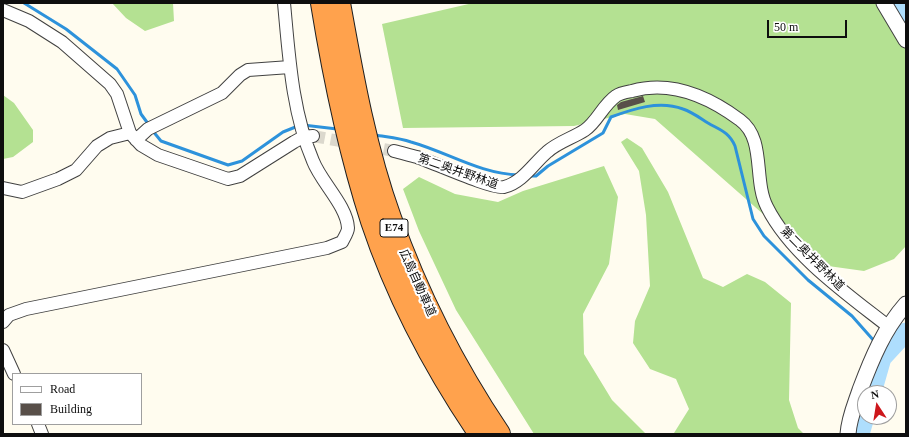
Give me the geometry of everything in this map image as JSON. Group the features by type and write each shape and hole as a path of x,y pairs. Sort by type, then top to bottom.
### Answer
{"highway":[{"path":"309,3 331,85 352,153"},
{"name":"広島自動車道","path":"322,3 352,153 373,222 400,290 431,354 480,434"},
{"name":"広島自動車道","path":"339,3 351,72 369,150 390,218 416,282 446,346 481,407 499,434"}],"street":[{"path":"3,322 9,316 26,309 328,248 342,242 348,229 344,214 313,163 290,67 284,3"},
{"path":"884,3 906,40"},
{"path":"3,10 29,21 62,42 110,84 117,94 133,136 141,145 158,155 228,179 240,176 308,137"},
{"path":"3,188 22,192 58,179 76,170 97,146 110,138 133,136 222,93 240,74 248,70 290,67"},
{"name":"第二奥井野林道","path":"394,151 416,157 486,184 502,188 515,183 549,150 586,130 605,106 617,95 643,88 676,88 706,99 741,121 753,134 759,182 766,206 784,234 829,280 882,339"},
{"path":"848,434 848,421 882,339 906,304"},
{"path":"3,350 14,373"}],"green space":[{"path":"112,3 173,3 174,21 145,31 126,18"},
{"path":"473,3 906,3 906,246 894,259 864,271 821,265 655,119 625,114 574,126 403,128 382,24"},
{"path":"3,95 14,103 33,130 33,142 13,157 3,159"},
{"path":"627,138 642,148 668,192 703,278 723,287 747,274 765,282 791,303 789,400 798,428 804,434 671,434 674,433 689,409 676,379 650,369 633,343 635,321 650,286 646,215 639,171 621,142"},
{"path":"604,166 618,197 609,264 583,314 584,354 612,400 646,434 534,434 456,310 419,231 403,189 419,177 455,194 498,202 523,191"}],"building":[{"path":"643,96 645,102 618,110 617,105 621,102"}],"waterway":[{"path":"24,3 66,29 117,69 135,95 141,114 149,125"},
{"path":"898,3 906,16"},
{"path":"528,176 536,176 548,166 603,133 611,117 628,111 655,105 674,106 690,112 724,132 733,141 753,219 764,236 808,280 852,316 875,342"},
{"path":"303,125 337,129"},
{"path":"152,130 161,141 228,165 242,161 283,132 298,126"},
{"path":"375,135 424,146 491,171 519,175"},
{"path":"874,385 882,358 906,332"},
{"path":"883,347 888,350"},
{"path":"860,434 863,425"}],"tunnel":[{"path":"313,136 394,151"}]}
